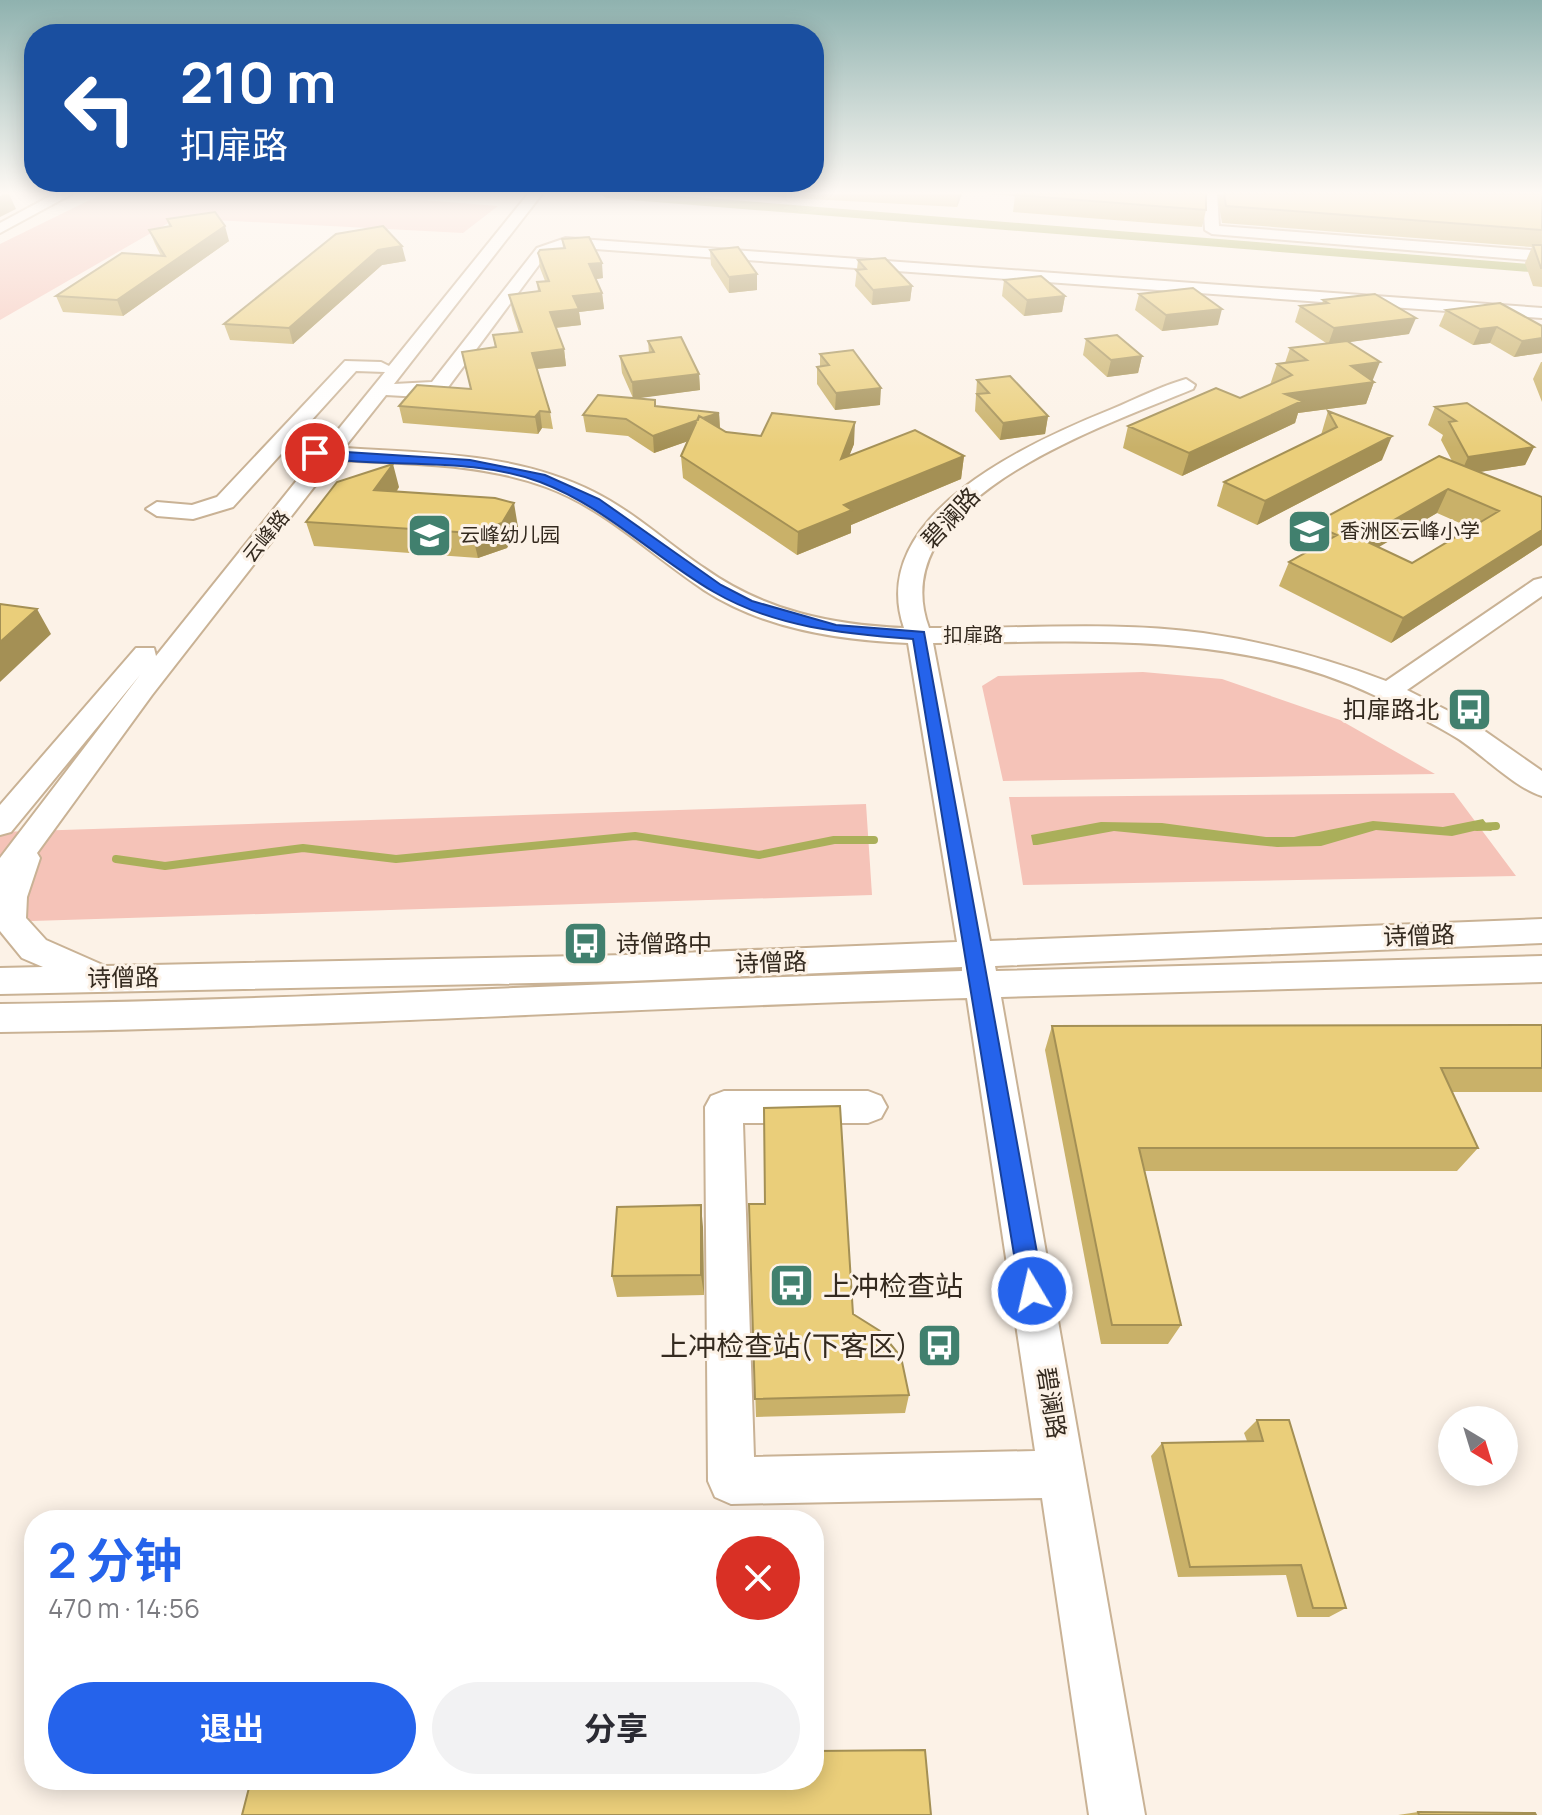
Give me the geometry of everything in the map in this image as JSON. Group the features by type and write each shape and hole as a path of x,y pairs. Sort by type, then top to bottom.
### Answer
{"street":[{"name":"云峰路","path":"0,881 323,454 381,367 456,279"},
{"name":"云峰路","path":"0,825 380,389 463,279"},
{"path":"380,389 421,391 439,386 521,279"},
{"path":"1070,279 1542,313"},
{"path":"166,510 212,508 233,496 351,365 381,367"},
{"name":"碧澜路","path":"1117,1815 979,971 919,635 909,597 921,547 955,507 1026,455 1186,385"},
{"name":"扣扉路","path":"323,454 470,464 540,478 595,501 716,588 747,604 835,629 919,635 1131,636 1203,641 1290,657 1387,692 1480,739 1542,786"},
{"path":"1387,692 1542,585"},
{"path":"30,843 11,897 10,921 34,949 107,979"},
{"name":"诗僧路","path":"0,1018 102,1017 703,992 1542,931"},
{"name":"诗僧路","path":"0,981 628,968 979,971 1542,969"},
{"path":"0,1039 102,1017"},
{"path":"868,1107 724,1107 731,1481 1063,1474"}],"shaded area":[{"path":"0,279 72,279 0,320"},
{"path":"1143,672 1222,679 1340,720 1435,774 1003,781 982,686 998,676"},
{"path":"1454,793 1516,876 1023,885 1009,797"},
{"path":"866,804 872,895 0,922 0,832"},
{"path":"1483,819 1492,831 1478,830 1452,836 1376,830 1321,846 1277,847 1114,831 1033,845 1031,835 1101,822 1162,823 1266,837 1294,837 1373,821 1443,827"}],"building":[{"path":"83,279 148,279 117,300 56,296"},
{"path":"280,279 345,279 289,328 224,324"},
{"path":"548,279 596,279 602,293 573,296 579,309 550,312 564,349 532,353 550,412 540,411 535,417 399,406 417,385 471,389 462,352 496,347 493,335 522,332 509,295 540,291 537,282 549,281"},
{"path":"863,279 905,279 912,286 873,290"},
{"path":"1044,279 1065,296 1027,300 1004,280"},
{"path":"1193,288 1222,309 1166,315 1139,294"},
{"path":"1375,294 1416,318 1334,328 1300,306 1328,303 1323,300"},
{"path":"1500,303 1542,326 1542,338 1522,341 1497,327 1480,329 1446,310"},
{"path":"1117,335 1142,356 1111,360 1086,339"},
{"path":"681,337 699,374 632,382 620,356 654,352 648,341"},
{"path":"1347,341 1380,362 1351,366 1374,382 1285,394 1302,401 1189,453 1128,426 1216,388 1240,398 1292,375 1277,364 1307,360 1290,348"},
{"path":"853,350 881,388 836,393 817,367 829,365 820,354"},
{"path":"1010,376 1048,416 1003,423 977,394 989,393 977,380"},
{"path":"598,395 655,400 655,406 719,413 703,418 699,416 698,420 653,436 626,419 583,415"},
{"path":"1467,403 1534,447 1468,457 1449,422 1456,421 1435,407"},
{"path":"1328,411 1392,436 1265,501 1224,482 1337,427"},
{"path":"772,413 855,422 841,459 915,430 964,456 844,505 852,510 798,532 681,456 699,416 726,432 761,436"},
{"path":"1439,456 1542,497 1542,530 1403,618 1289,562 1337,535 1313,524","holes":["1448,489 1499,511 1412,563 1361,539"]},
{"path":"393,464 374,490 495,498 514,503 502,523 472,533 306,522 337,482"},
{"path":"0,604 37,609 0,642"},
{"path":"1542,1025 1542,1068 1441,1068 1478,1148 1139,1148 1181,1325 1112,1325 1052,1026"},
{"path":"840,1106 853,1314 880,1331 901,1357 909,1395 755,1399 749,1204 765,1204 764,1108"},
{"path":"701,1205 701,1275 612,1276 617,1207"},
{"path":"1257,1420 1289,1420 1346,1608 1313,1608 1301,1565 1190,1567 1162,1443 1263,1441"},
{"path":"925,1750 931,1815 242,1815 248,1790 824,1790 824,1751"},
{"path":"1418,1812 1535,1813 1536,1815 1419,1815"}],"waterway":[{"path":"1477,827 1496,826"},
{"path":"116,859 165,866 303,848 396,859 635,836 759,855 834,840 874,840"}],"place":[{"name":"香洲区云峰小学","path":"1309,531"},
{"name":"云峰幼儿园","path":"429,535"},
{"name":"扣扉路北","path":"1470,710"},
{"name":"诗僧路中","path":"585,944"},
{"name":"上冲检查站","path":"792,1286"},
{"name":"上冲检查站(下客区)","path":"939,1346"}],"route":[{"path":"315,453 470,464 540,478 595,501 716,588 747,604 785,618 835,629 919,635 1032,1291"}]}
